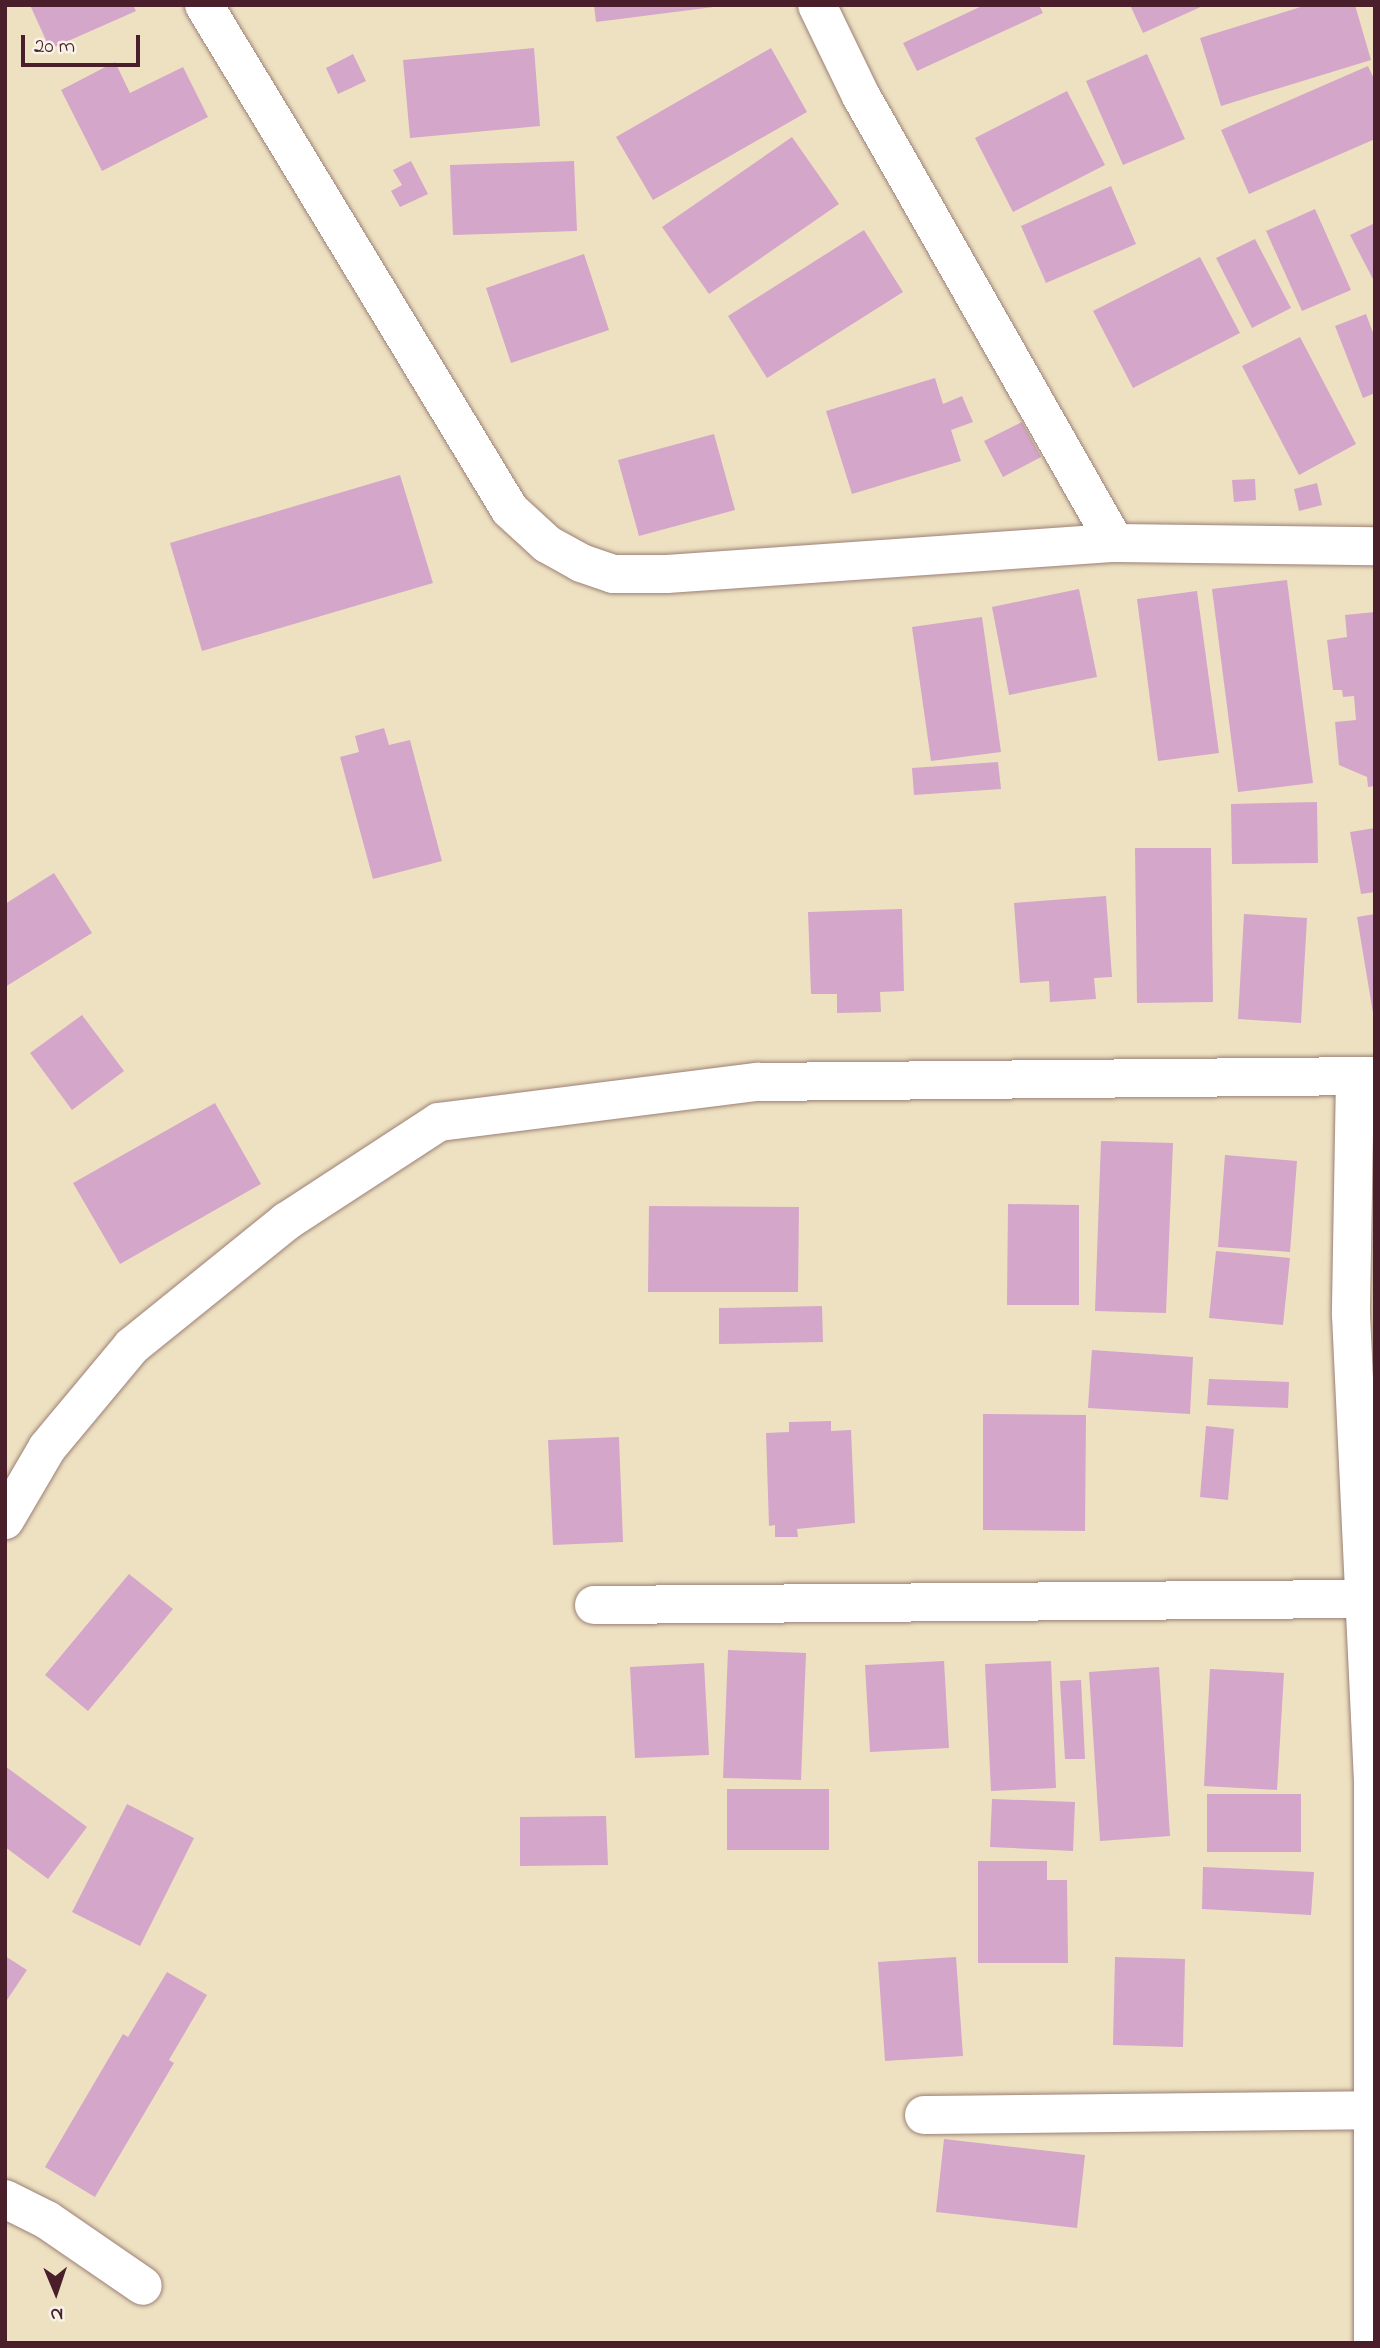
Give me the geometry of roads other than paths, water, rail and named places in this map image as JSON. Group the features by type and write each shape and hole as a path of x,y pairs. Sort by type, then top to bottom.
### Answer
{"street":[{"path":"204,5 510,510 547,544 599,571 667,574 1115,543 1375,546"},
{"path":"817,5 861,96 1115,543"},
{"path":"5,1520 47,1448 132,1346 287,1221 439,1122 757,1082 1365,1077 1350,1315 1373,1783 1373,2343"},
{"path":"594,1605 1364,1599"},
{"path":"924,2115 1373,2110"},
{"path":"5,2199 47,2220 143,2286"}]}
